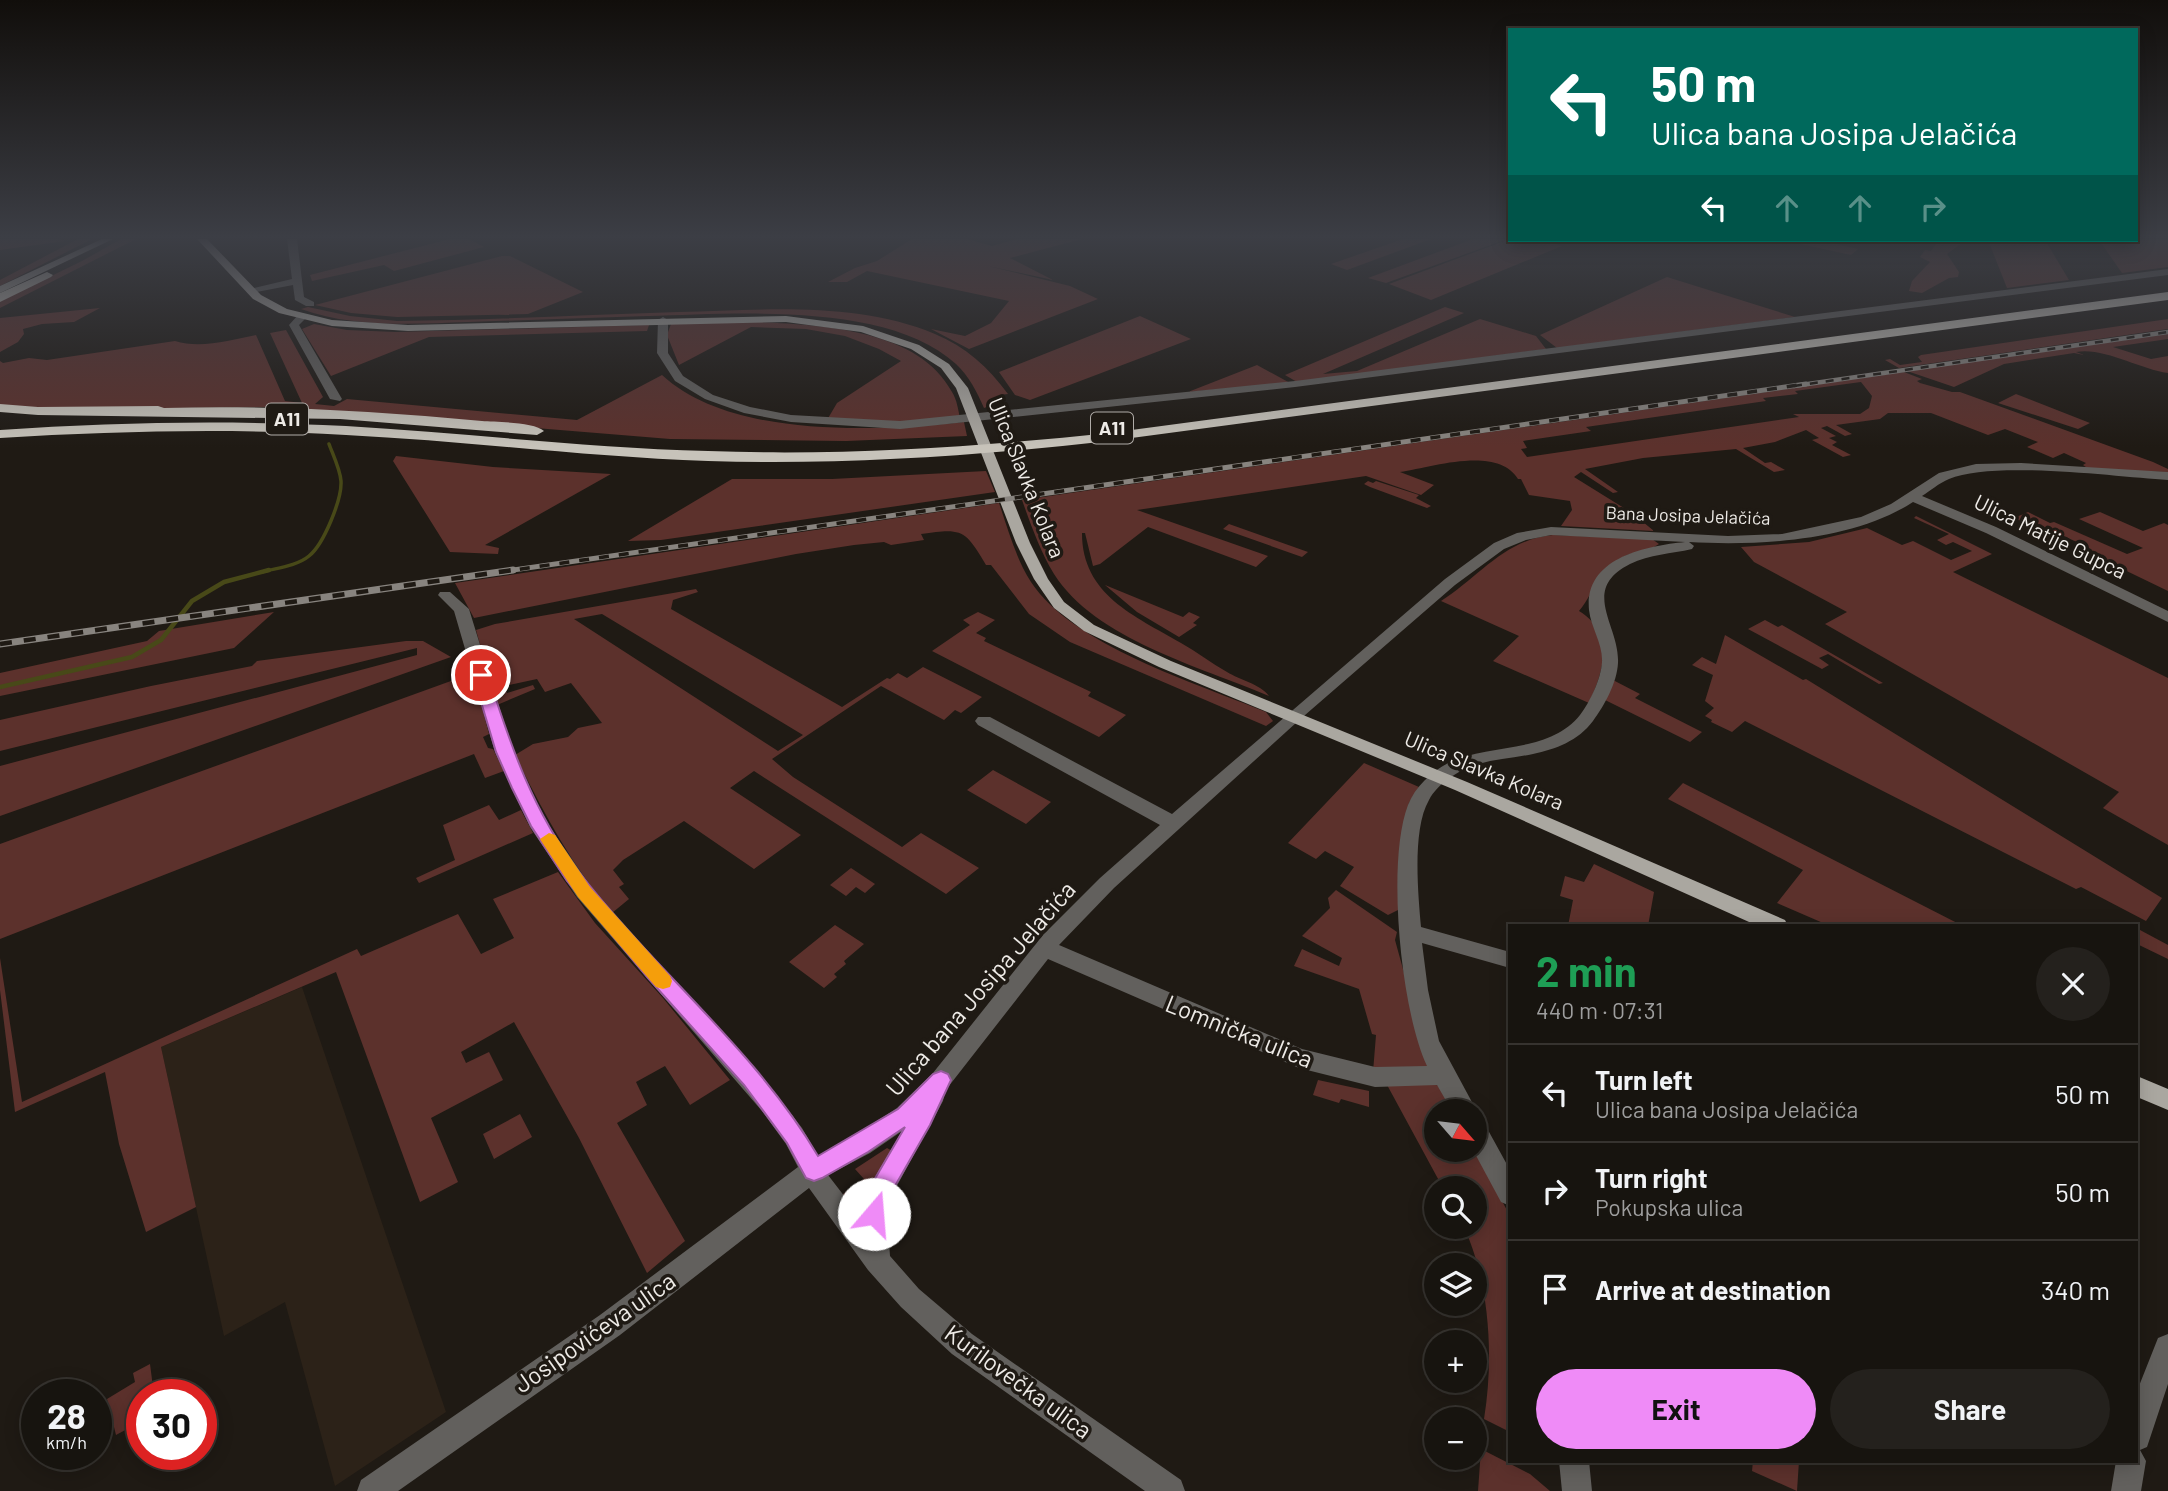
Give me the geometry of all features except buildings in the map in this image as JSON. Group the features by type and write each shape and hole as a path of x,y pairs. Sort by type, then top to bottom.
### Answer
{"highway":[{"name":"A11","path":"0,426 172,418 275,418 428,426 573,439 794,448 888,446 1051,435 2012,309"},
{"name":"A11","path":"0,434 117,427 254,427 349,430 636,453 795,457 989,449 1217,423 2074,309"},
{"path":"0,408 38,411 341,414 439,420 550,433 573,439"},
{"path":"0,420 181,411"},
{"path":"0,442 206,433 482,445 501,442"}],"main road":[{"name":"Ulica Slavka Kolara","path":"278,309 302,317 356,326 408,328 786,319 844,325 915,346 954,376 970,404 1023,543 1050,593 1066,611 1089,628 1133,650 1438,777 1773,924"},
{"path":"2138,1086 2168,1100"}],"street":[{"path":"663,320 658,338 661,355 668,368 683,382 713,398 740,407 796,419 853,425 900,425 1283,386 1884,309"},
{"path":"302,317 294,325 336,399"},
{"name":"Bana Josipa Jelačića","path":"1489,552 1522,536 1551,531 1748,540 1800,536 1865,520 1912,497 1944,476 1986,467 2168,476"},
{"path":"2151,476 2168,484"},
{"name":"Ulica Matije Gupca","path":"1912,497 1991,530 2168,617"},
{"path":"1458,1099 1435,1058 1423,1022 1415,973 1409,856 1413,818 1422,795 1438,777 1470,761 1554,741 1578,728 1589,715 1609,667 1608,644 1599,620 1595,598 1603,578 1636,555 1698,545 1703,539"},
{"name":"Ulica bana Josipa Jelačića","path":"814,1170 860,1145 905,1115 941,1080 1044,948 1085,904 1291,718 1489,552"},
{"name":"Kurilovečka ulica","path":"445,595 461,609 504,752 537,822 584,892 751,1079 794,1136 820,1184 877,1261 910,1298 962,1343 1170,1491"},
{"path":"984,720 1174,824"},
{"path":"1412,932 1508,959"},
{"name":"Lomnička ulica","path":"1044,948 1264,1045 1327,1067 1390,1079 1444,1075"},
{"path":"877,1261 874,1214 881,1190 923,1118 941,1080"},
{"path":"1488,1153 1508,1190"},
{"name":"Josipovićeva ulica","path":"372,1491 610,1325 814,1170"},
{"path":"2138,1433 2144,1409 2168,1348"},
{"path":"1574,1463 1577,1491"},
{"path":"2126,1491 2131,1463"}],"shaded area":[{"path":"99,309 74,322 42,324 23,329 24,334 18,342 0,352 0,318"},
{"path":"301,309 315,309 350,316 397,321 775,309 841,312 905,323 946,339 976,359 1008,394 1000,395 998,403 984,408 961,369 927,344 891,330 852,321 809,316 723,314 383,323 341,319"},
{"path":"331,309 542,309 528,314 397,317"},
{"path":"1003,309 1073,309 969,349 931,329 965,336 991,323"},
{"path":"1441,309 1464,313 1323,374 1357,371 1480,319 1536,336 1546,349 1297,382 1285,375"},
{"path":"1598,309 1768,309 1795,317 1557,348 1540,335"},
{"path":"1140,316 1191,339 1030,400 1015,395 999,372"},
{"path":"2168,319 2168,329 1899,368 1885,360 1890,359 1900,365 1922,362 1918,357 1921,355"},
{"path":"759,322 839,329 893,343 917,355 937,371 954,395 960,418 899,422 827,420 837,403 901,361 845,336 806,329 751,327 679,365 667,335 671,324"},
{"path":"314,324 347,330 396,332 649,325 647,331 429,337 331,376 302,329"},
{"path":"286,330 323,397 315,404 334,406 347,399 577,420 662,375 691,396 726,411 765,420 848,428 964,422 967,436 846,441 670,439 278,407 62,409 0,405 0,361 3,363 29,358 47,360 175,341 205,344 256,335 285,401 302,403 270,333"},
{"path":"2168,334 2168,339 2113,347 2151,359 2168,356 2168,373 2110,355 2087,351 2076,352 2084,355 2074,353 2004,364 1954,387 1907,371"},
{"path":"1257,365 1290,383 1188,392"},
{"path":"1904,372 1922,379 1917,381 1920,383 1960,392 2168,469 2168,472 2090,470 2083,465 2086,463 2064,453 2053,458 2027,447 2038,442 2005,429 1988,435 1931,413 1888,413 1880,419 1836,425 1852,434 1845,436 1827,426 1821,428 1836,436 1829,438 1837,442 1832,445 1851,455 1843,457 1812,440 1819,438 1806,430 1775,442 1743,448 1765,463 1771,462 1785,470 1774,472 1736,449 1643,458 1585,469 1618,492 1613,493 1581,472 1574,477 1632,513 1654,531 1561,526 1572,510 1570,501 1529,495 1521,479 1496,463 1464,461 1400,472 1434,485 1421,495 1366,476 1137,510 1268,556 1256,567 1148,527 1100,564 1093,566 1085,533 1082,533 1084,554 1091,573 1114,601 1129,613 1227,672 1260,688 1269,696 1151,649 1095,616 1072,597 1054,574 1040,547 1022,500","holes":["1861,382 1872,396 1869,408 1860,414 1793,414 1799,417 1527,457 1521,449 1527,448 1523,441 1591,431 1586,427 1766,401 1763,398 1798,394 1795,391"]},
{"path":"2016,394 2090,423 2078,429 1998,403"},
{"path":"396,456 493,467 611,474 485,545 499,548 498,554 450,552 393,461"},
{"path":"986,471 995,492 661,540 628,541 732,479 832,479"},
{"path":"1376,481 1419,495 1416,498 1431,506 1427,508 1364,484"},
{"path":"999,503 1017,554 1031,582 1050,604 1075,625 1138,660 1266,712 1273,721 1266,726 1070,642 1029,614 991,565 986,565 973,544 954,532 921,534 924,540 891,545 884,542 796,554 474,618 455,583"},
{"path":"2028,512 2127,554 2143,548 2079,519 2100,512 2143,531 2164,523 2168,525 2168,591 2077,547 2081,544 2055,532 2049,534 2014,518"},
{"path":"1916,516 1992,554 1953,572 2168,678 2168,845 2103,808 2119,792 1825,624 1847,612 1754,562 1741,547 1809,542 1867,528 1902,545 1913,541 1951,560 1972,551 1953,542 1946,545 1937,540 1949,534 1914,518"},
{"path":"1229,524 1308,552 1302,557 1223,529"},
{"path":"1553,535 1652,539 1659,544 1623,557 1605,569 1579,611 1598,630 1602,641 1602,665 1589,703 1493,661 1519,636 1441,601 1506,551 1536,538"},
{"path":"1105,585 1183,617 1189,612 1200,617 1193,623 1197,625 1179,637 1137,612"},
{"path":"696,589 698,592 673,600 671,609 842,707 887,678 890,679 898,673 907,678 923,667 982,697 961,713 955,710 944,720 881,686 772,759 793,777 902,847 921,833 979,868 946,894 754,771 730,788 801,835 754,869 684,821 623,860 613,870 624,884 619,887 629,899 612,913 583,876 559,837 515,755 533,744 568,737 578,728 602,723 571,683 545,692 537,679 505,686 507,693 533,685 535,689 497,705 476,630 495,624","holes":["602,614 803,735 778,751 574,619"]},
{"path":"274,612 234,648 0,696 0,673 147,641 159,631"},
{"path":"978,612 995,620 976,633 986,638 984,641 1091,692 1088,696 1126,715 1099,737 932,651 970,625 963,620"},
{"path":"1765,620 1778,627 1782,625 1883,683 1879,684 1828,654 1819,658 1829,665 1822,669 1748,629"},
{"path":"1725,635 1803,680 1806,679 2162,898 2146,921 2081,887 2076,889 1745,721 1732,732 1711,722 1712,720 1705,716 1714,708 1705,701 1713,675 1692,665 1702,657 1716,664"},
{"path":"423,641 451,657 0,816 0,766 417,655 417,648 0,751 0,720 252,666 257,661"},
{"path":"473,673 489,734 483,737 488,748 493,749 504,771 485,778 474,754 0,939 0,844"},
{"path":"1611,679 1640,694 1635,698 1702,732 1690,742 1603,699"},
{"path":"1364,763 1419,787 1409,803 1403,829 1400,909 1388,915 1340,886 1354,867 1325,851 1316,859 1288,843"},
{"path":"993,770 1051,802 1026,824 967,790"},
{"path":"1683,783 1959,924 1825,924 1777,903 1803,870 1668,799"},
{"path":"489,805 499,820 521,810 533,833 419,883 416,878 455,860 443,825"},
{"path":"1594,864 1654,892 1648,924 1568,924 1573,900 1560,896 1565,876 1584,882"},
{"path":"851,868 875,884 865,893 856,887 846,896 830,885"},
{"path":"558,872 595,923 663,998 730,1080 690,1105 665,1066 636,1082 647,1105 617,1123 685,1241 647,1273 579,1138 514,1022 461,1052 466,1063 489,1052 503,1080 431,1118 458,1182 420,1202 336,972 161,1047 196,1207 146,1232 119,1144 105,1072 15,1112 0,990 0,958 22,1102 357,949 361,956 458,914 481,954 514,938 493,899"},
{"path":"1336,890 1397,932 1395,940 1431,1071 1373,1072 1376,1035 1372,1034 1359,989 1294,966 1302,949 1339,966 1342,958 1302,936 1330,908 1328,898"},
{"path":"835,925 864,944 844,961 846,964 834,974 837,977 824,988 789,962"},
{"path":"2140,930 2168,945 2168,959 2138,944"},
{"path":"302,987 446,1412 335,1486 285,1302 224,1336 161,1047"},
{"path":"1318,1080 1369,1091 1369,1107 1341,1099 1339,1103 1313,1095"},
{"path":"1427,1081 1439,1086 1447,1099 1424,1099 1424,1153 1386,1083"},
{"path":"520,1114 532,1137 494,1159 483,1134"},
{"path":"887,1148 894,1152 863,1223 843,1194 864,1179 855,1169"},
{"path":"1429,1162 1481,1162 1508,1212 1508,1431 1487,1420 1487,1253 1474,1253 1469,1239 1487,1239 1487,1176 1436,1176"},
{"path":"150,1364 152,1379 134,1379 133,1373"},
{"path":"126,1387 126,1430 116,1435 112,1419 112,1396"},
{"path":"1487,1452 1530,1474 1550,1491 1478,1491 1480,1470 1487,1470"},
{"path":"1753,1463 1799,1463 1797,1491 1752,1471"}],"waterway":[{"path":"262,572 293,564 309,556 326,532 341,489 338,467 329,444"},
{"path":"0,687 132,657 161,640 192,601 224,582 269,570"}],"railway":[{"path":"1794,386 2168,332"},
{"path":"500,572 1806,384"},
{"path":"0,644 513,570"}],"slow traffic":[{"path":"549,839 584,892 663,981"}],"route":[{"path":"481,675 504,752 520,788 537,822 573,876 655,973 751,1079 794,1136 814,1170 860,1145 905,1115 941,1080 923,1118 881,1190 874,1214"}]}
